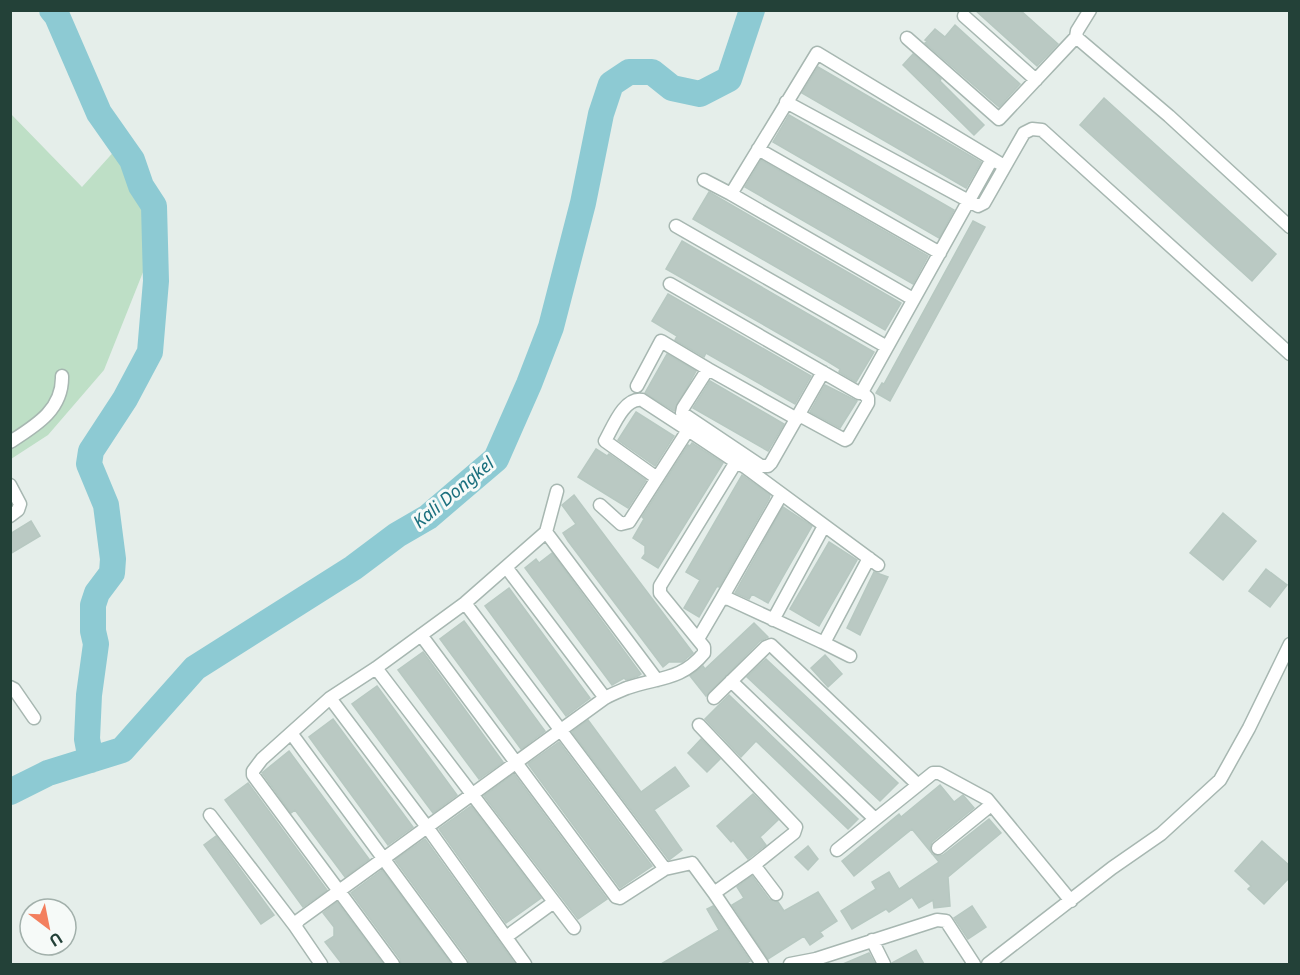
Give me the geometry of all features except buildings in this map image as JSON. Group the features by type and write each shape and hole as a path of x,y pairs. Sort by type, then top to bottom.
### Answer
{"street":[{"path":"907,38 999,119 1076,37 1077,31 1090,10"},
{"path":"964,16 1036,80"},
{"path":"1076,37 1169,116 1290,227"},
{"path":"731,194 815,55 819,53 1005,166"},
{"path":"786,102 969,202 981,206 1024,133 1032,129 1042,130 1290,354"},
{"path":"758,149 940,253"},
{"path":"862,392 992,159"},
{"path":"704,180 914,299"},
{"path":"676,226 887,347"},
{"path":"637,386 661,341 708,369 845,440 868,403 868,398 862,392 859,393 670,284"},
{"path":"708,369 682,413 761,466 768,466 771,463 824,372"},
{"path":"10,442 38,424 48,414 59,395 62,376"},
{"path":"657,478 605,441 627,404 636,399 642,400 745,467 874,561 822,642"},
{"path":"600,505 621,524 629,522 688,430"},
{"path":"295,926 299,920 605,698 628,688 675,676 698,661 704,653 704,647 670,607 660,593 660,586 736,462"},
{"path":"10,485 20,504 18,510 10,516"},
{"path":"393,964 253,776 253,771 262,759 330,698 376,668 465,603 546,532 557,490"},
{"path":"698,639 782,495"},
{"path":"773,620 824,526"},
{"path":"546,532 657,680"},
{"path":"506,567 605,698"},
{"path":"722,598 729,599 850,656"},
{"path":"465,603 665,869"},
{"path":"421,635 616,897 620,898 665,869 693,863 762,964"},
{"path":"994,963 1071,901 1161,834 1220,780 1249,728 1290,644"},
{"path":"714,698 766,647 771,645 917,784"},
{"path":"376,668 574,928"},
{"path":"731,681 875,819"},
{"path":"10,687 14,689 34,718"},
{"path":"330,698 427,827 525,964"},
{"path":"699,725 796,827 794,833 714,893"},
{"path":"291,733 461,964"},
{"path":"837,850 917,784 933,773 939,773 987,799 1071,901"},
{"path":"938,848 991,805"},
{"path":"210,815 295,926 321,964"},
{"path":"754,865 776,894"},
{"path":"506,937 554,902"},
{"path":"790,964 816,959 937,920 946,921 974,964"},
{"path":"872,940 884,964"}],"green space":[{"path":"10,113 82,187 127,137 163,222 104,370 48,435 11,459"}],"waterway":[{"path":"52,10 57,16 99,113 132,160 141,186 154,206 156,281 150,352 125,399 91,451 89,464 106,505 113,559 112,573 97,593 93,605 93,631 96,644 89,695 87,739 91,760"},
{"name":"Kali Dongkel","path":"10,792 48,773 122,750 195,668 353,568 397,535 428,517 496,459 551,327 583,203 601,114 611,84 629,72 652,72 672,88 700,94 729,79 752,10"}]}
